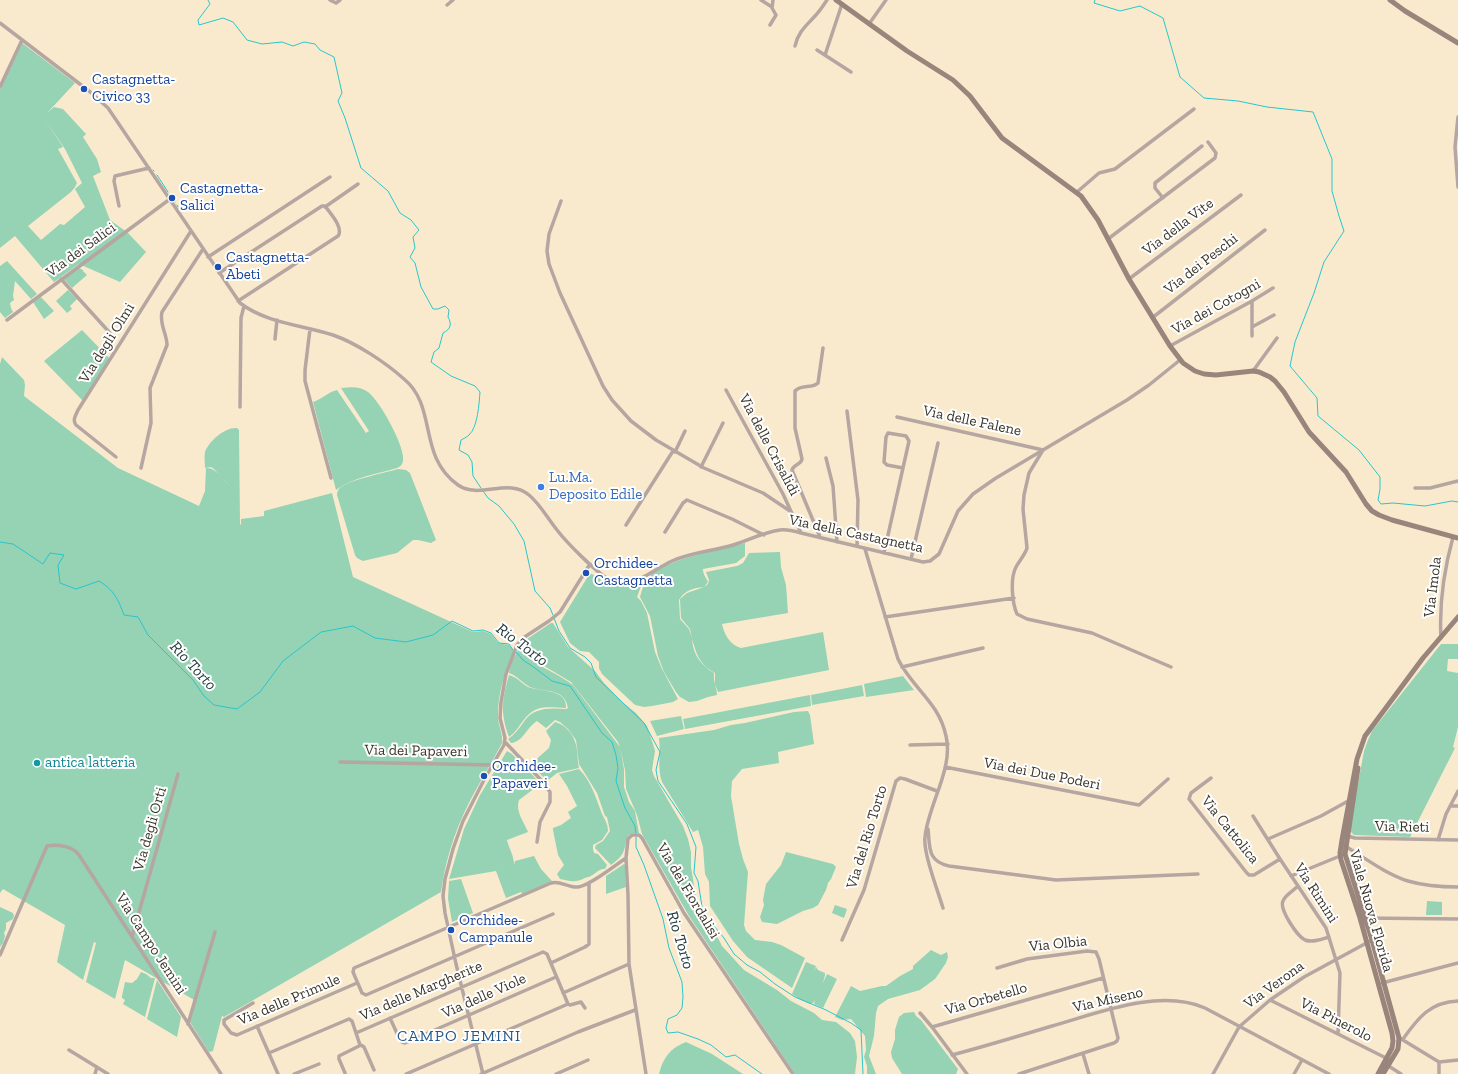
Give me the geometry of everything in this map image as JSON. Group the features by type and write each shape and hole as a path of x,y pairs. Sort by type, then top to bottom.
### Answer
{"main road":[{"path":"836,0 913,55 953,80 968,94 1002,138 1076,192 1088,204 1129,279 1152,318 1180,360 1194,370 1206,374 1252,371 1268,376 1278,385 1309,432 1348,474 1366,504 1375,513 1387,518 1455,537"},
{"path":"1390,0 1405,11 1458,43"},
{"name":"Viale Nuova Florida","path":"1378,1074 1398,1047 1400,1038 1382,983 1345,857 1345,846 1358,755 1366,734 1458,617"},
{"name":"Viale Nuova Florida","path":"1441,639 1458,621"},
{"name":"Viale Nuova Florida","path":"1351,799 1340,849 1340,856 1363,918"},
{"name":"Viale Nuova Florida","path":"1382,983 1392,1033 1393,1047 1383,1074"}],"street":[{"path":"330,0 336,3 340,0"},
{"path":"447,5 453,0"},
{"path":"761,0 772,7 776,15 770,25"},
{"path":"772,7 773,0"},
{"path":"795,46 800,32 817,14 827,0"},
{"path":"869,24 886,0"},
{"path":"825,56 842,4"},
{"name":"Via della Castagnetta","path":"0,23 107,106 238,301 256,314 332,335 356,346 398,374 410,384 421,400 438,464 448,475 467,489 480,491 511,487 526,493 532,498 559,533 590,564 608,579 618,582 629,582 642,577 680,558 730,546 781,530 801,533 926,562 934,558 942,548 958,511 968,498 987,484 1127,400 1180,360"},
{"path":"0,87 22,40"},
{"path":"817,50 851,72"},
{"path":"1076,192 1099,173 1115,169 1194,109"},
{"path":"1458,118 1455,145 1458,187"},
{"path":"1108,239 1215,158 1216,153 1208,142"},
{"path":"1163,198 1155,188 1155,183 1202,146"},
{"path":"119,206 114,179 115,176 149,168"},
{"path":"208,257 330,177"},
{"path":"219,273 321,206 325,207 358,184"},
{"name":"Via della Vite","path":"1129,279 1241,195"},
{"name":"Via dei Salici","path":"7,320 170,199"},
{"path":"562,201 551,228 547,250 549,265 560,293 603,386 612,400 642,431 674,452 701,467 759,491 790,511"},
{"path":"238,301 338,236 340,233 339,228 325,207"},
{"name":"Via dei Peschi","path":"1152,318 1265,230"},
{"name":"Via degli Olmi","path":"116,457 76,425 74,418 191,231"},
{"path":"141,468 151,423 150,388 167,345 161,320 162,312 203,248"},
{"path":"62,280 110,333"},
{"name":"Via dei Cotogni","path":"1170,346 1273,288"},
{"path":"1252,301 1252,336"},
{"path":"240,407 241,318 244,306"},
{"path":"1252,327 1274,315"},
{"path":"275,338 277,320"},
{"path":"310,329 305,380 331,478"},
{"path":"1252,371 1277,338"},
{"path":"820,538 792,470 793,467 800,463 802,459 795,428 795,391 798,388 815,386 818,383 823,348"},
{"name":"Via delle Crisalidi","path":"726,390 783,494 801,533"},
{"path":"847,410 858,500 857,546"},
{"name":"Via delle Falene","path":"897,417 1031,446 1043,450"},
{"path":"701,467 723,424"},
{"path":"626,525 674,452 685,431"},
{"path":"884,553 903,468 909,438 906,436 888,433 886,436 884,463 903,468"},
{"path":"911,559 938,443"},
{"path":"1043,450 1030,470 1025,487 1023,509 1027,548 1025,554 1014,571 1014,598 1017,612 1022,617 1092,632 1171,667"},
{"path":"826,458 833,486 837,542"},
{"path":"1414,488 1430,488 1458,481"},
{"path":"665,532 683,503 687,500 732,519 764,535"},
{"name":"Via Imola","path":"1441,639 1443,578 1455,537"},
{"path":"865,549 897,656 902,667 938,713 944,725 948,744 945,767 925,837 925,847 943,908"},
{"path":"536,842 540,822 550,802 550,792 542,781 505,742 500,720 504,678 513,654 522,638 559,613 590,564"},
{"path":"885,616 1014,598"},
{"path":"902,667 983,648"},
{"path":"505,742 463,821 448,865 443,896 454,957 483,1074 578,1032 635,1010"},
{"path":"910,745 948,744"},
{"name":"Via dei Papaveri","path":"340,762 493,765"},
{"name":"Via dei Due Poderi","path":"945,767 1134,805 1138,805 1168,779"},
{"name":"Via degli Orti","path":"132,937 178,774"},
{"name":"Via del Rio Torto","path":"842,940 861,896 896,781 900,778 906,779 937,791"},
{"name":"Via Cattolica","path":"1211,778 1191,793 1189,799 1246,872 1249,875 1254,875 1280,860"},
{"path":"1438,840 1450,806 1458,791"},
{"path":"1268,839 1321,816 1351,799"},
{"path":"1450,806 1458,806"},
{"name":"Via Rimini","path":"1253,816 1280,860 1324,924 1336,959 1340,977 1338,1034"},
{"path":"927,826 932,857 938,862 948,866 1052,880 1198,874"},
{"name":"Via dei Fiordalisi","path":"646,1074 628,964 628,895 626,858 628,839 632,835 639,835 642,838 684,913 792,1074"},
{"name":"Via Rieti","path":"1347,836 1355,838 1458,840"},
{"name":"Via Campo Jemini","path":"0,955 48,845 71,848 77,852 221,1074"},
{"path":"1345,846 1405,880 1429,886 1458,888"},
{"path":"1291,876 1340,856"},
{"path":"553,914 366,995 363,994 353,972 354,968 551,883 557,882 575,887 589,883 626,858"},
{"path":"568,1004 551,963 586,947 589,944 589,883"},
{"path":"1298,886 1283,900 1282,906 1284,912 1298,934 1305,940 1315,941 1329,937"},
{"path":"1363,918 1458,918"},
{"path":"188,1024 215,932"},
{"name":"Via Verona","path":"1213,1074 1239,1027 1270,1000 1299,980 1370,942"},
{"name":"Via Olbia","path":"996,968 1027,959 1092,951 1096,952 1099,957 1118,1038 1117,1041 1083,1054 1019,1074"},
{"name":"Via delle Margherite","path":"269,1053 349,1019 352,1021 356,1033 540,953 546,952 551,963"},
{"path":"1382,983 1458,963"},
{"path":"563,993 628,964"},
{"name":"Via delle Viole","path":"390,1018 400,1040 405,1043 556,977"},
{"name":"Via Orbetello","path":"967,1074 932,1027 1103,978"},
{"name":"Via delle Primule","path":"253,1003 225,1019 223,1022 230,1032 235,1035 358,984"},
{"name":"Via Pinerolo","path":"1270,1000 1338,1034 1388,1062 1401,1074"},
{"name":"Via Miseno","path":"952,1055 1111,1009 1146,1002 1167,1001 1183,1002 1204,1008 1329,1074"},
{"path":"1400,1038 1428,1011 1444,1003 1458,1001"},
{"path":"406,1074 568,1004 570,1005 581,1002 585,1008"},
{"path":"920,1013 932,1027"},
{"path":"257,1026 278,1074"},
{"path":"356,1033 360,1045 364,1047 374,1070"},
{"path":"1392,1033 1439,1062 1458,1060"},
{"path":"345,1073 338,1059 339,1056 360,1045"},
{"path":"69,1050 108,1074"},
{"path":"1083,1054 1088,1074"},
{"path":"556,1074 588,1060"},
{"path":"1294,1074 1302,1060"},
{"path":"1439,1062 1439,1074"},
{"path":"294,1074 319,1064"},
{"path":"95,1074 97,1067"},
{"path":"1033,1069 1035,1074"}],"green space":[{"path":"22,43 75,83 47,113 54,107 63,109 86,134 83,137 97,159 101,172 93,176 110,220 128,233 146,252 120,282 79,264 54,282 15,236 0,248 0,90","holes":["44,118 65,149 82,183 75,189 85,207 64,225 60,224 41,240 28,226 71,192 77,183 58,149 63,147"]},
{"path":"7,261 37,294 31,299 15,281 13,296 14,300 10,303 13,312 5,318 0,312 0,266"},
{"path":"79,268 87,275 72,288 64,279"},
{"path":"68,290 77,299 70,306 72,309 67,313 56,301"},
{"path":"41,297 54,311 44,319 33,302"},
{"path":"82,330 110,359 83,401 44,361"},
{"path":"2,357 24,380 24,396 118,468 199,506 205,491 206,468 210,468 219,474 211,467 205,468 205,452 210,443 223,432 232,428 237,428 239,430 241,525 241,519 264,516 264,511 332,493 353,577 473,632 483,631 491,634 498,643 509,645 514,651 500,692 498,718 502,743 471,798 459,824 446,864 441,892 224,1017 222,1016 213,1051 209,1052 190,1022 196,1001 125,960 115,999 86,982 96,943 94,942 83,980 57,962 65,925 3,889 0,893 0,364"},
{"path":"341,388 359,388 368,392 373,397 391,425 403,455 403,461 398,468 365,476 336,490 313,402 337,390 366,433 369,431"},
{"path":"398,469 406,470 410,473 436,540 431,543 413,540 397,553 363,561 355,555 337,495 338,491 345,484"},
{"path":"745,543 745,556 736,563 703,569 708,582 704,587 708,584 709,580 706,572 737,566 743,563 749,553 780,552 781,567 786,585 788,613 722,624 724,632 731,642 737,647 741,648 823,632 829,670 718,692 715,684 717,695 689,702 680,697 664,672 658,656 650,616 640,597 644,585 651,575 659,569 682,559","holes":["704,587 687,593 680,599 681,618 690,629 692,638 689,629 680,619 679,600 684,594 690,590","692,639 695,650 702,663 698,659 694,650","702,663 715,673 715,684 714,673 705,667"]},
{"path":"590,573 608,583 627,587 641,586 637,597 641,601 647,613 655,652 678,699 673,702 652,706 644,707 635,705 602,674 599,668 599,662 589,652 580,651 570,643 560,622"},
{"path":"553,623 568,647 595,671 604,683 622,702 636,713 647,726 655,751 652,770 654,776 683,826 688,839 697,903 702,917 716,934 722,946 744,970 777,990 791,1001 814,1013 822,1020 836,1022 850,1033 855,1041 857,1057 855,1074 795,1074 689,916 642,834 637,815 626,789 625,770 618,742 571,682 529,657 519,647 527,639"},
{"path":"1441,644 1458,644 1458,659 1448,659 1447,671 1458,673 1458,727 1453,747 1455,748 1410,837 1354,835 1350,831 1350,828 1364,751 1372,731"},
{"path":"519,648 530,659 573,685 620,747 624,769 624,787 629,802 635,811 639,833 631,834 627,837 622,855 611,865 595,848 596,845 603,841 610,831 607,817 605,816 597,793 579,764 576,740 568,729 560,722 555,720 546,728 537,721 519,740 511,743 508,739 516,732 527,718 537,711 568,708 566,701 558,694 530,687 509,673 510,665"},
{"path":"509,675 533,689 558,694 565,702 566,708 548,707 533,711 509,737 504,720 503,706"},
{"path":"903,676 914,690 866,697 864,684"},
{"path":"862,685 864,696 812,705 811,695"},
{"path":"810,695 811,706 685,729 683,719"},
{"path":"808,711 810,715 814,744 778,752 779,763 742,769 732,781 731,796 739,844 748,872 744,925 746,931 755,940 772,942 781,945 805,958 792,988 747,957 733,941 710,906 709,882 705,874 703,847 698,830 693,832 662,782 660,772 659,738 714,730 794,712"},
{"path":"681,716 684,729 657,736 650,721"},
{"path":"555,722 566,728 573,737 577,748 579,768 557,773 547,781 531,764 549,748 551,740 546,731"},
{"path":"507,751 512,754 540,783 519,800 518,808 520,816 528,832 507,840 514,865 515,861 534,856 541,869 552,881 522,894 521,892 506,898 496,871 449,879 464,829 480,795"},
{"path":"579,769 590,784 607,824 608,831 602,840 593,845 593,849 594,853 598,854 607,865 605,869 599,870 591,876 578,881 572,881 560,879 557,874 564,865 558,855 553,828 561,825 571,818 568,812 577,806 559,774"},
{"path":"786,852 833,864 836,867 818,905 777,924 762,922 760,917 764,905 763,900 766,884 781,865"},
{"path":"624,864 626,887 606,894 606,876"},
{"path":"461,879 473,913 452,922 448,899 449,881"},
{"path":"1427,901 1442,902 1442,915 1426,915"},
{"path":"835,905 847,909 844,918 832,913"},
{"path":"0,907 13,913 14,916 13,919 6,923 4,933 5,936 0,947"},
{"path":"931,950 941,955 947,952 948,957 946,963 935,979 920,990 888,999 878,1006 874,1036 869,1056 876,1074 867,1074 867,1066 864,1057 866,1050 865,1036 851,1019 842,1020 835,1017 851,986 860,991 886,986 913,969 913,966"},
{"path":"806,962 816,966 813,973 816,967 818,970 825,973 823,983 827,974 837,979 823,1008 814,1004 815,1000 810,1004 792,994"},
{"path":"141,972 151,978 155,978 145,1017 123,1004 125,1000 122,998 125,982 132,983 137,979"},
{"path":"157,980 181,1017 177,1037 147,1019"},
{"path":"914,1012 958,1069 956,1074 902,1074 892,1058 891,1052 895,1039 895,1030 899,1017 904,1013"},
{"path":"686,1042 712,1054 743,1074 659,1074 668,1054 680,1044"}],"waterway":[{"path":"208,0 210,4 198,20 199,25 223,18 233,22 247,40 262,44 282,42 293,46 304,42 315,44 320,50 334,57 342,93 338,101 361,168 388,191 400,213 411,220 419,230 413,237 415,248 410,257 415,263 421,287 433,309 438,309 445,306 449,310 448,317 450,326 448,330 443,333 439,348 434,352 431,362 451,376 475,386 480,392 478,415 472,431 461,440 459,450 468,455 472,462 473,476 481,488"},
{"path":"1095,0 1094,3 1120,11 1140,6 1163,18 1180,77 1204,98 1238,101 1267,107 1313,112 1332,159 1332,191 1344,231 1324,262 1295,342 1290,366 1317,398 1318,416 1359,450 1380,477 1378,500 1381,504 1393,503 1425,506 1452,501 1458,502"},
{"path":"157,175 168,192"},
{"path":"170,195 175,202"},
{"path":"483,491 488,498 499,506 514,524 524,541 535,591 550,608 553,615"},
{"name":"Rio Torto","path":"0,542 13,544 43,564 50,553 64,555 58,565 60,583 76,589 99,581 104,584 115,595 124,615 138,617 148,635 193,680 204,696 214,705 237,709 260,692 283,661 321,632 353,626 375,638 406,642 433,635 452,621 473,631 483,630 491,633 499,643 509,644 513,650"},
{"path":"554,618 559,631 570,648 585,657 591,663 596,677 644,723 660,752 656,770 658,781 687,824 696,847 694,873 698,881 703,913 724,938 734,954 747,965 760,972 795,997 826,1010 861,1030 863,1074"},
{"name":"Rio Torto","path":"516,652 523,660 552,681 570,686 602,733 612,742 618,768 616,781 625,808 635,826 636,834"},
{"name":"Rio Torto","path":"636,837 636,847 663,919 669,948 682,982 682,1008 677,1015 668,1019 666,1028 668,1033 678,1032 698,1039 711,1045 726,1057 735,1055 762,1074"}],"place":[{"name":"Castagnetta- Civico 33","path":"84,89"},
{"name":"Castagnetta- Salici","path":"172,198"},
{"name":"Castagnetta- Abeti","path":"218,267"},
{"name":"Lu.Ma. Deposito Edile","path":"541,487"},
{"name":"Orchidee- Castagnetta","path":"586,573"},
{"name":"antica latteria","path":"37,763"},
{"name":"Orchidee- Papaveri","path":"484,776"},
{"name":"Orchidee- Campanule","path":"451,930"}],"district":[{"name":"CAMPO JEMINI","path":"459,1036"}]}
